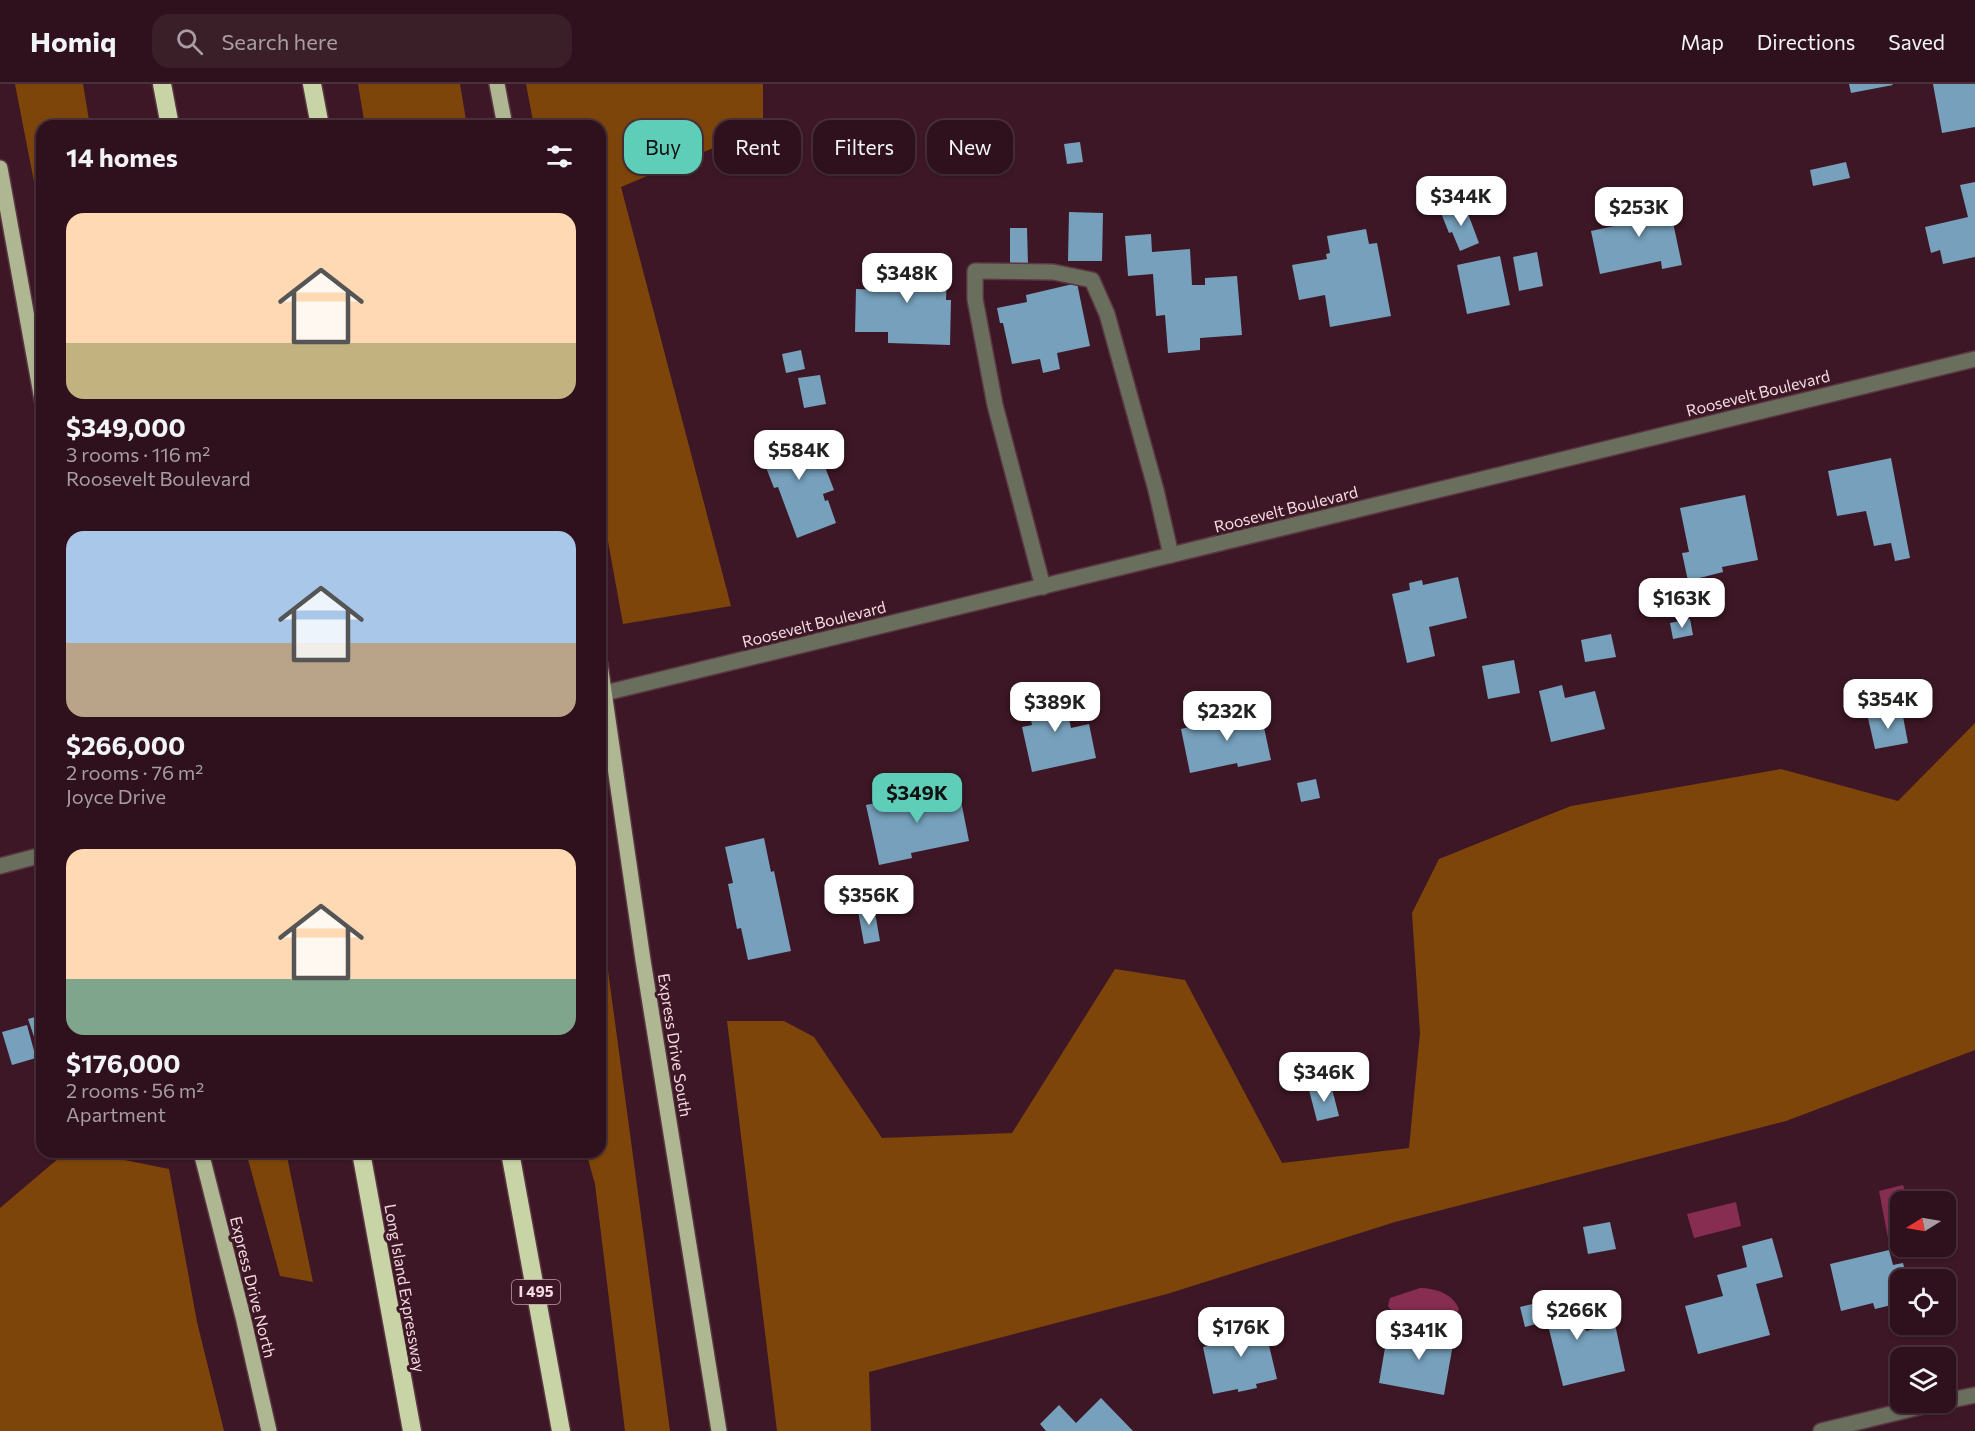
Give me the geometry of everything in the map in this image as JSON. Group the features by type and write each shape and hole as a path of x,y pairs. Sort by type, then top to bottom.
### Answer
{"highway":[{"path":"162,84 169,120"},
{"path":"312,84 319,120"},
{"name":"Long Island Expressway","path":"361,1158 412,1431"},
{"name":"I 495","path":"511,1158 561,1431"}],"main road":[{"path":"497,84 504,120"},
{"path":"0,168 36,366"},
{"name":"Express Drive South","path":"606,700 643,960 719,1431"},
{"name":"Express Drive North","path":"203,1158 244,1321 268,1431"}],"street":[{"path":"1042,587 995,405 975,299 975,272 1053,272 1092,280 1107,314 1156,489 1171,555"},
{"name":"Roosevelt Boulevard","path":"606,693 1975,359"},
{"path":"0,866 36,857"},
{"path":"1956,1399 1975,1395"},
{"path":"1821,1431 1895,1413"}],"shaded area":[{"path":"15,84 83,84 89,120 36,120 36,192"},
{"path":"358,84 460,84 466,120 364,120"},
{"path":"526,84 763,84 763,120 714,120 714,148 702,153 702,120 624,120 624,174 652,174 621,187 731,606 623,624 606,530 606,120 533,120"},
{"path":"1975,723 1975,1050 1786,1121 1395,1222 1167,1294 869,1372 871,1431 777,1431 727,1021 784,1021 814,1037 882,1138 1012,1133 1115,969 1185,980 1282,1163 1409,1148 1420,1033 1412,913 1439,859 1571,806 1781,769 1898,801"},
{"path":"606,956 670,1431 625,1431 595,1184 588,1158 606,1158"},
{"path":"59,1158 115,1158 169,1169 197,1322 224,1431 0,1431 0,1208"},
{"path":"248,1158 287,1158 313,1282 280,1276"},
{"path":"1903,1185 1905,1191 1890,1191 1889,1243 1879,1191"},
{"path":"1736,1202 1741,1226 1694,1238 1687,1214"},
{"path":"1420,1288 1443,1293 1457,1304 1459,1310 1447,1323 1427,1326 1395,1316 1388,1306 1390,1298"}],"building":[{"path":"1849,84 1892,84 1893,85 1851,93"},
{"path":"1933,84 1975,84 1975,127 1942,133"},
{"path":"1080,142 1083,162 1067,164 1064,144"},
{"path":"1846,162 1850,178 1813,186 1810,170"},
{"path":"1975,182 1975,257 1943,264 1940,250 1931,253 1925,227 1968,217 1960,185"},
{"path":"1667,194 1682,265 1662,269 1661,261 1600,274 1591,231 1633,222 1629,202"},
{"path":"1464,203 1479,243 1460,251 1441,213"},
{"path":"1069,212 1103,213 1102,261 1068,261"},
{"path":"1010,228 1027,228 1028,265 1010,265"},
{"path":"1366,229 1369,244 1377,243 1391,316 1330,327 1325,295 1299,300 1292,265 1327,259 1326,254 1330,253 1327,236"},
{"path":"1151,234 1152,252 1190,249 1192,285 1205,285 1205,278 1237,276 1242,335 1200,338 1200,350 1168,353 1165,315 1156,316 1153,274 1128,276 1125,236"},
{"path":"1537,252 1543,286 1519,291 1513,257"},
{"path":"1500,256 1510,305 1467,314 1457,265"},
{"path":"882,259 934,260 934,274 947,274 946,300 951,300 950,345 888,343 888,332 855,332 856,289 881,290"},
{"path":"1077,283 1090,346 1057,353 1060,369 1043,373 1040,359 1012,364 1003,323 1000,323 997,308 1027,302 1026,295"},
{"path":"801,350 805,369 786,373 782,354"},
{"path":"820,375 826,404 804,408 798,378"},
{"path":"787,430 793,447 814,439 834,490 823,494 825,501 828,500 836,523 797,538 778,487 774,488 756,442"},
{"path":"1891,458 1910,558 1895,561 1891,543 1874,546 1866,511 1837,516 1828,471"},
{"path":"1745,495 1758,560 1722,567 1723,572 1688,581 1682,553 1689,552 1680,508"},
{"path":"1458,577 1467,618 1429,627 1435,656 1407,663 1392,594 1410,590 1409,583 1422,580 1423,585"},
{"path":"1690,619 1693,635 1673,639 1670,623"},
{"path":"1611,634 1616,657 1585,662 1581,640"},
{"path":"1514,660 1520,693 1488,699 1482,666"},
{"path":"1562,685 1565,698 1595,691 1605,729 1551,742 1539,691"},
{"path":"1062,686 1071,728 1089,724 1096,758 1032,772 1022,727 1032,725 1025,694"},
{"path":"1260,709 1271,760 1238,767 1237,763 1190,773 1181,729"},
{"path":"1902,711 1908,743 1875,749 1868,718"},
{"path":"1316,779 1320,798 1301,802 1297,783"},
{"path":"958,786 969,841 911,853 912,858 879,865 866,805"},
{"path":"764,838 771,872 774,871 791,951 748,960 741,928 737,929 728,884 733,883 725,847"},
{"path":"874,907 880,941 864,944 858,911"},
{"path":"36,1017 36,1042 28,1019"},
{"path":"27,1025 36,1058 12,1065 2,1032"},
{"path":"1331,1085 1339,1116 1317,1121 1309,1090"},
{"path":"1610,1222 1616,1249 1588,1254 1583,1227"},
{"path":"1772,1238 1783,1277 1756,1284 1770,1335 1698,1354 1685,1306 1723,1296 1717,1275 1747,1267 1742,1246"},
{"path":"1889,1250 1893,1265 1903,1263 1904,1269 1890,1269 1890,1305 1875,1309 1873,1303 1841,1311 1830,1264"},
{"path":"1574,1294 1578,1313 1582,1313 1586,1331 1615,1324 1625,1371 1563,1386 1547,1321 1525,1327 1520,1307"},
{"path":"1262,1316 1277,1379 1256,1384 1257,1388 1213,1394 1203,1347 1231,1341 1227,1324"},
{"path":"1418,1326 1455,1333 1444,1395 1379,1383 1387,1336 1415,1341"},
{"path":"1101,1398 1133,1431 1046,1431 1040,1424 1059,1405 1076,1423"}]}
